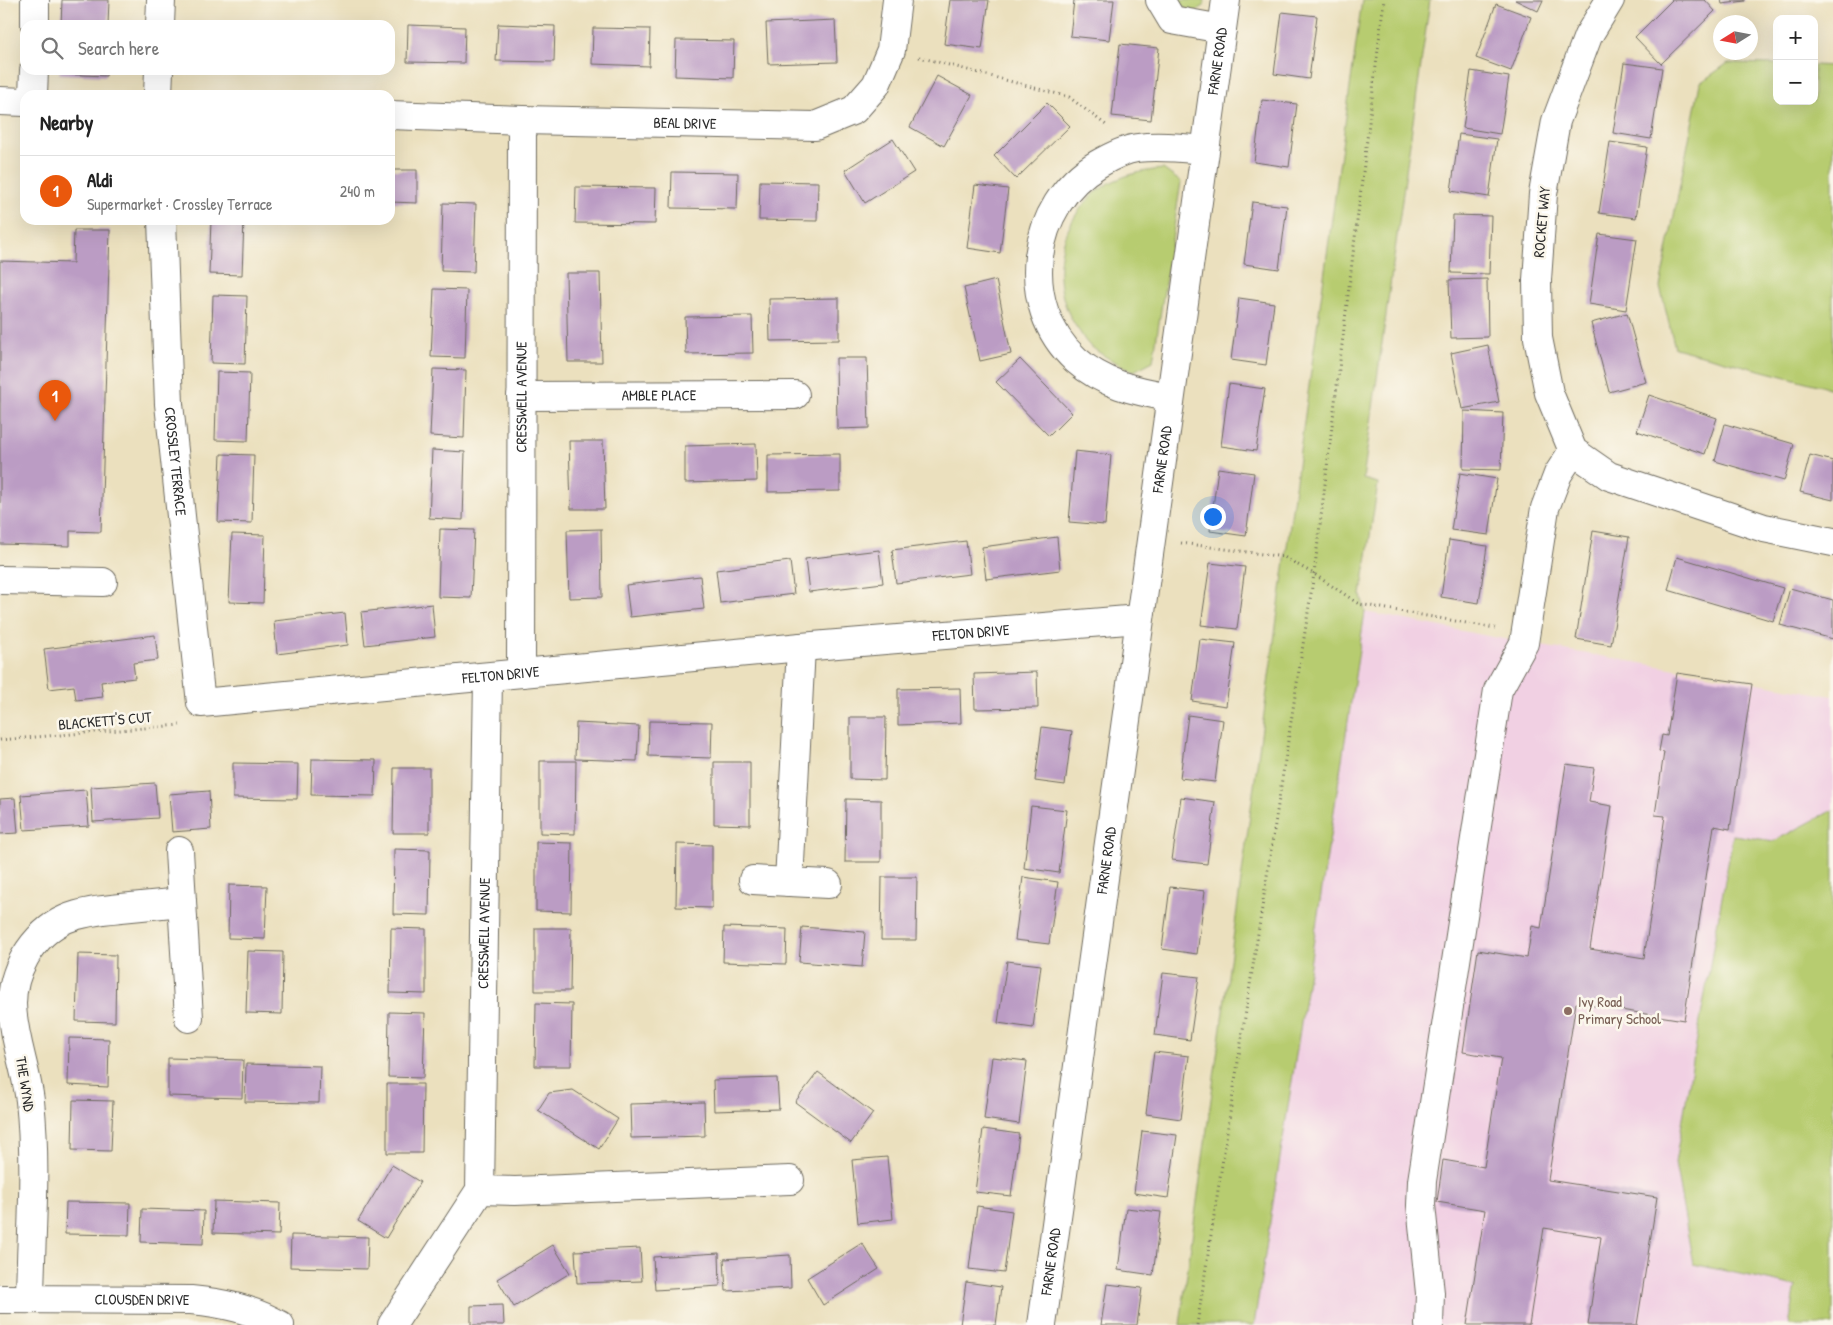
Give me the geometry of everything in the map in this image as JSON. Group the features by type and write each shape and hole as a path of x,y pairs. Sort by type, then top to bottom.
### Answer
{"street":[{"path":"35,0 35,20"},
{"path":"160,20 161,0"},
{"name":"BEAL DRIVE","path":"395,115 522,120 815,126 854,110 876,85 891,50 897,0"},
{"path":"1160,0 1172,20 1222,29"},
{"name":"FARNE ROAD","path":"1042,1325 1226,0"},
{"name":"ROCKET WAY","path":"1573,451 1549,393 1538,338 1537,280 1544,194 1556,121 1588,36 1610,0"},
{"path":"33,90 34,75"},
{"path":"158,90 159,75"},
{"path":"0,101 20,102"},
{"name":"CRESSWELL AVENUE","path":"520,673 522,120"},
{"path":"1170,397 1112,384 1093,373 1075,359 1061,342 1048,321 1042,302 1038,274 1042,237 1054,208 1069,188 1087,171 1112,156 1136,148 1173,147 1205,150"},
{"name":"CROSSLEY TERRACE","path":"162,225 169,404 202,703"},
{"name":"AMBLE PLACE","path":"522,396 795,395"},
{"path":"1429,1325 1430,1292 1421,1204 1422,1182 1498,690 1524,643 1545,508 1558,474 1573,451 1609,476 1764,528 1833,542"},
{"path":"0,580 103,582"},
{"name":"FELTON DRIVE","path":"202,703 801,647 1139,619"},
{"path":"789,882 801,647"},
{"name":"CRESSWELL AVENUE","path":"480,1190 488,677"},
{"path":"179,851 189,1018"},
{"path":"753,880 828,884"},
{"name":"THE WYND","path":"30,1298 32,1132 29,1100 12,1002 14,984 21,964 31,946 49,928 68,917 89,911 182,902"},
{"path":"392,1325 480,1190 515,1191 790,1180"},
{"name":"CLOUSDEN DRIVE","path":"0,1299 191,1300 216,1302 268,1318 280,1325"}],"path":[{"path":"1196,1325 1314,574 1384,0"},
{"path":"891,50 1069,97 1136,148"},
{"path":"1150,538 1284,557 1314,574 1359,604 1525,633"},
{"name":"BLACKETT'S CUT","path":"0,740 180,726 202,703"}],"shaded area":[{"name":"Ivy Road Primary School","path":"1365,612 1524,643 1833,696 1833,1325 1254,1325"}],"green space":[{"path":"1176,0 1205,0 1204,5 1192,14"},
{"path":"1362,0 1430,0 1363,479 1378,483 1361,595 1365,612 1254,1325 1180,1325"},
{"path":"1728,63 1773,64 1773,105 1818,105 1818,65 1833,66 1833,389 1675,348 1660,287 1700,83"},
{"path":"1163,169 1181,182 1153,361 1134,371 1093,348 1077,328 1067,310 1061,290 1062,249 1068,230 1078,212 1091,196 1108,184 1128,175"},
{"path":"1833,810 1833,1325 1789,1325 1796,1286 1693,1264 1675,1163 1733,835 1774,841"}],"building":[{"path":"62,0 109,0 108,20 61,20"},
{"path":"950,0 989,0 982,49 944,44"},
{"path":"1074,0 1114,0 1109,40 1070,36"},
{"path":"1515,0 1543,0 1538,11"},
{"path":"1672,0 1705,0 1715,11 1661,64 1635,37"},
{"path":"1721,0 1745,0 1745,1 1722,4"},
{"path":"1496,4 1531,17 1511,71 1476,58"},
{"path":"1282,12 1317,16 1309,79 1274,74"},
{"path":"835,20 837,62 768,64 766,23"},
{"path":"498,24 555,26 554,62 496,61"},
{"path":"408,25 465,27 464,63 407,62"},
{"path":"593,28 650,29 649,66 592,64"},
{"path":"676,40 734,41 733,78 675,76"},
{"path":"1120,44 1159,48 1151,120 1112,116"},
{"path":"1624,63 1662,68 1651,139 1613,133"},
{"path":"1471,71 1509,77 1500,134 1463,128"},
{"path":"937,76 972,95 944,146 910,127"},
{"path":"1262,100 1297,104 1289,167 1254,162"},
{"path":"1047,103 1070,126 1016,179 994,156"},
{"path":"1459,134 1497,139 1489,197 1451,191"},
{"path":"893,139 914,172 865,203 845,170"},
{"path":"1610,142 1647,147 1636,218 1599,213"},
{"path":"395,170 417,170 417,203 395,202"},
{"path":"672,172 738,173 737,209 671,208"},
{"path":"760,181 818,182 817,221 759,220"},
{"path":"975,185 1008,189 1000,253 967,248"},
{"path":"576,187 656,188 655,224 575,223"},
{"path":"1252,202 1287,206 1279,269 1244,264"},
{"path":"443,203 476,204 474,272 441,271"},
{"path":"1453,215 1491,216 1489,274 1451,273"},
{"path":"211,225 244,225 242,275 209,274"},
{"path":"74,230 110,230 101,532 70,531 70,546 0,544 0,261 73,263"},
{"path":"1599,234 1637,239 1626,310 1589,304"},
{"path":"566,273 600,273 602,362 568,362"},
{"path":"1487,279 1488,337 1451,338 1449,280"},
{"path":"996,280 1011,354 980,361 964,288"},
{"path":"434,289 467,290 465,358 431,357"},
{"path":"213,295 247,296 245,364 211,363"},
{"path":"839,298 839,340 770,341 769,299"},
{"path":"1239,298 1274,303 1266,365 1231,360"},
{"path":"1627,313 1646,382 1609,392 1591,323"},
{"path":"752,316 753,353 686,354 685,317"},
{"path":"1488,345 1499,402 1462,409 1451,353"},
{"path":"836,358 867,358 869,428 837,429"},
{"path":"1020,359 1072,413 1049,436 996,382"},
{"path":"433,369 466,370 464,438 430,436"},
{"path":"217,372 250,373 248,441 215,440"},
{"path":"1229,384 1265,389 1256,451 1221,446"},
{"path":"1649,395 1717,418 1705,454 1637,431"},
{"path":"1464,411 1503,413 1501,470 1463,469"},
{"path":"1725,424 1794,444 1784,481 1715,461"},
{"path":"569,441 603,441 605,509 571,509"},
{"path":"756,444 757,481 685,483 685,446"},
{"path":"432,450 465,452 463,520 429,518"},
{"path":"1075,451 1111,455 1105,525 1069,522"},
{"path":"221,454 254,455 252,523 218,522"},
{"path":"840,454 840,491 768,492 768,455"},
{"path":"1810,455 1833,461 1833,500 1800,492"},
{"path":"1218,468 1254,473 1246,536 1210,531"},
{"path":"1460,473 1497,479 1489,535 1451,530"},
{"path":"440,529 474,530 471,598 438,597"},
{"path":"601,529 602,597 569,598 567,530"},
{"path":"1593,531 1629,537 1611,645 1576,639"},
{"path":"232,534 265,535 263,603 229,602"},
{"path":"1057,537 1060,570 986,579 982,547"},
{"path":"1449,540 1487,546 1479,603 1441,597"},
{"path":"966,541 970,574 896,583 892,550"},
{"path":"879,550 883,583 809,592 805,559"},
{"path":"1677,557 1783,588 1773,621 1668,590"},
{"path":"790,561 794,594 720,603 716,570"},
{"path":"1210,563 1245,567 1237,629 1201,625"},
{"path":"700,576 704,609 630,617 626,585"},
{"path":"1790,588 1833,600 1833,639 1780,625"},
{"path":"432,604 435,637 365,645 361,612"},
{"path":"345,613 348,645 277,654 274,621"},
{"path":"155,635 158,660 133,663 135,678 101,682 103,697 76,700 74,686 49,689 44,649"},
{"path":"1200,639 1235,643 1226,706 1192,701"},
{"path":"1037,672 1038,708 975,709 974,674"},
{"name":"Ivy Road Primary School","path":"1677,673 1752,684 1730,829 1714,826 1684,1020 1576,1003 1548,1180 1657,1197 1637,1325 1588,1325 1601,1237 1544,1228 1529,1325 1467,1325 1485,1210 1437,1202 1443,1160 1484,1167 1501,1058 1463,1052 1478,950 1527,958 1532,926 1541,928 1566,764 1594,768 1589,802 1612,806 1590,949 1644,958 1665,816 1655,815 1664,752 1659,751 1662,735 1667,736"},
{"path":"960,688 961,723 898,725 898,689"},
{"path":"1188,715 1223,720 1215,782 1180,778"},
{"path":"850,717 886,717 885,780 850,779"},
{"path":"649,721 712,722 711,758 648,756"},
{"path":"576,723 639,726 637,761 575,759"},
{"path":"1042,727 1072,731 1065,785 1035,781"},
{"path":"312,759 376,760 375,796 311,795"},
{"path":"540,761 576,761 575,834 540,833"},
{"path":"714,762 750,762 750,825 714,824"},
{"path":"233,763 298,764 297,799 233,798"},
{"path":"394,768 429,768 429,833 393,833"},
{"path":"155,783 158,818 93,822 91,787"},
{"path":"86,790 89,826 24,830 21,795"},
{"path":"209,791 211,829 172,832 169,794"},
{"path":"1181,797 1215,802 1207,864 1172,860"},
{"path":"15,798 18,833 0,834 0,799"},
{"path":"846,799 881,800 881,862 845,862"},
{"path":"1031,806 1067,810 1059,873 1024,868"},
{"path":"536,842 572,843 571,912 536,911"},
{"path":"677,844 712,845 712,908 676,907"},
{"path":"394,849 430,850 429,915 393,914"},
{"path":"882,877 917,877 916,940 881,940"},
{"path":"1023,877 1058,882 1049,944 1015,940"},
{"path":"229,885 267,886 265,939 228,938"},
{"path":"1170,887 1205,891 1197,954 1162,949"},
{"path":"724,927 787,929 786,964 723,962"},
{"path":"802,927 865,932 862,967 799,962"},
{"path":"391,928 426,929 426,994 390,993"},
{"path":"535,928 571,928 570,991 535,991"},
{"path":"248,951 283,952 282,1014 246,1013"},
{"path":"78,954 116,955 115,1022 76,1021"},
{"path":"1007,961 1041,965 1033,1028 998,1023"},
{"path":"1163,973 1199,977 1190,1040 1155,1035"},
{"path":"536,1003 572,1004 571,1066 535,1066"},
{"path":"389,1012 425,1013 423,1078 388,1077"},
{"path":"69,1038 109,1039 108,1087 68,1085"},
{"path":"1154,1052 1189,1056 1181,1119 1146,1114"},
{"path":"992,1057 1027,1061 1019,1124 984,1119"},
{"path":"168,1058 243,1060 242,1098 168,1096"},
{"path":"246,1064 320,1066 319,1103 245,1102"},
{"path":"818,1072 873,1113 851,1143 795,1102"},
{"path":"777,1078 779,1109 714,1111 713,1080"},
{"path":"387,1084 423,1084 422,1153 387,1153"},
{"path":"573,1090 618,1119 599,1149 538,1110 549,1093"},
{"path":"73,1100 113,1101 111,1151 72,1150"},
{"path":"704,1102 705,1136 631,1138 630,1104"},
{"path":"983,1129 1019,1134 1011,1196 975,1192"},
{"path":"1142,1131 1177,1135 1168,1198 1134,1193"},
{"path":"887,1157 893,1219 858,1223 852,1160"},
{"path":"392,1165 420,1182 386,1238 358,1221"},
{"path":"214,1201 280,1203 279,1235 213,1233"},
{"path":"66,1202 130,1203 129,1235 65,1234"},
{"path":"977,1206 1012,1211 1004,1273 969,1269"},
{"path":"1126,1208 1161,1212 1153,1275 1118,1270"},
{"path":"142,1209 204,1211 203,1244 141,1242"},
{"path":"291,1235 368,1237 367,1269 290,1267"},
{"path":"862,1243 879,1269 823,1305 807,1278"},
{"path":"553,1245 570,1273 514,1307 497,1279"},
{"path":"640,1248 642,1281 577,1283 575,1251"},
{"path":"719,1253 720,1286 655,1290 653,1257"},
{"path":"790,1255 791,1288 726,1291 724,1259"},
{"path":"966,1282 1001,1287 996,1325 960,1325"},
{"path":"1107,1284 1142,1288 1137,1325 1101,1325"},
{"path":"503,1305 504,1325 471,1325 471,1306"}],"place":[{"name":"Aldi","path":"55,421"},
{"name":"Ivy Road Primary School","path":"1568,1011"}]}
